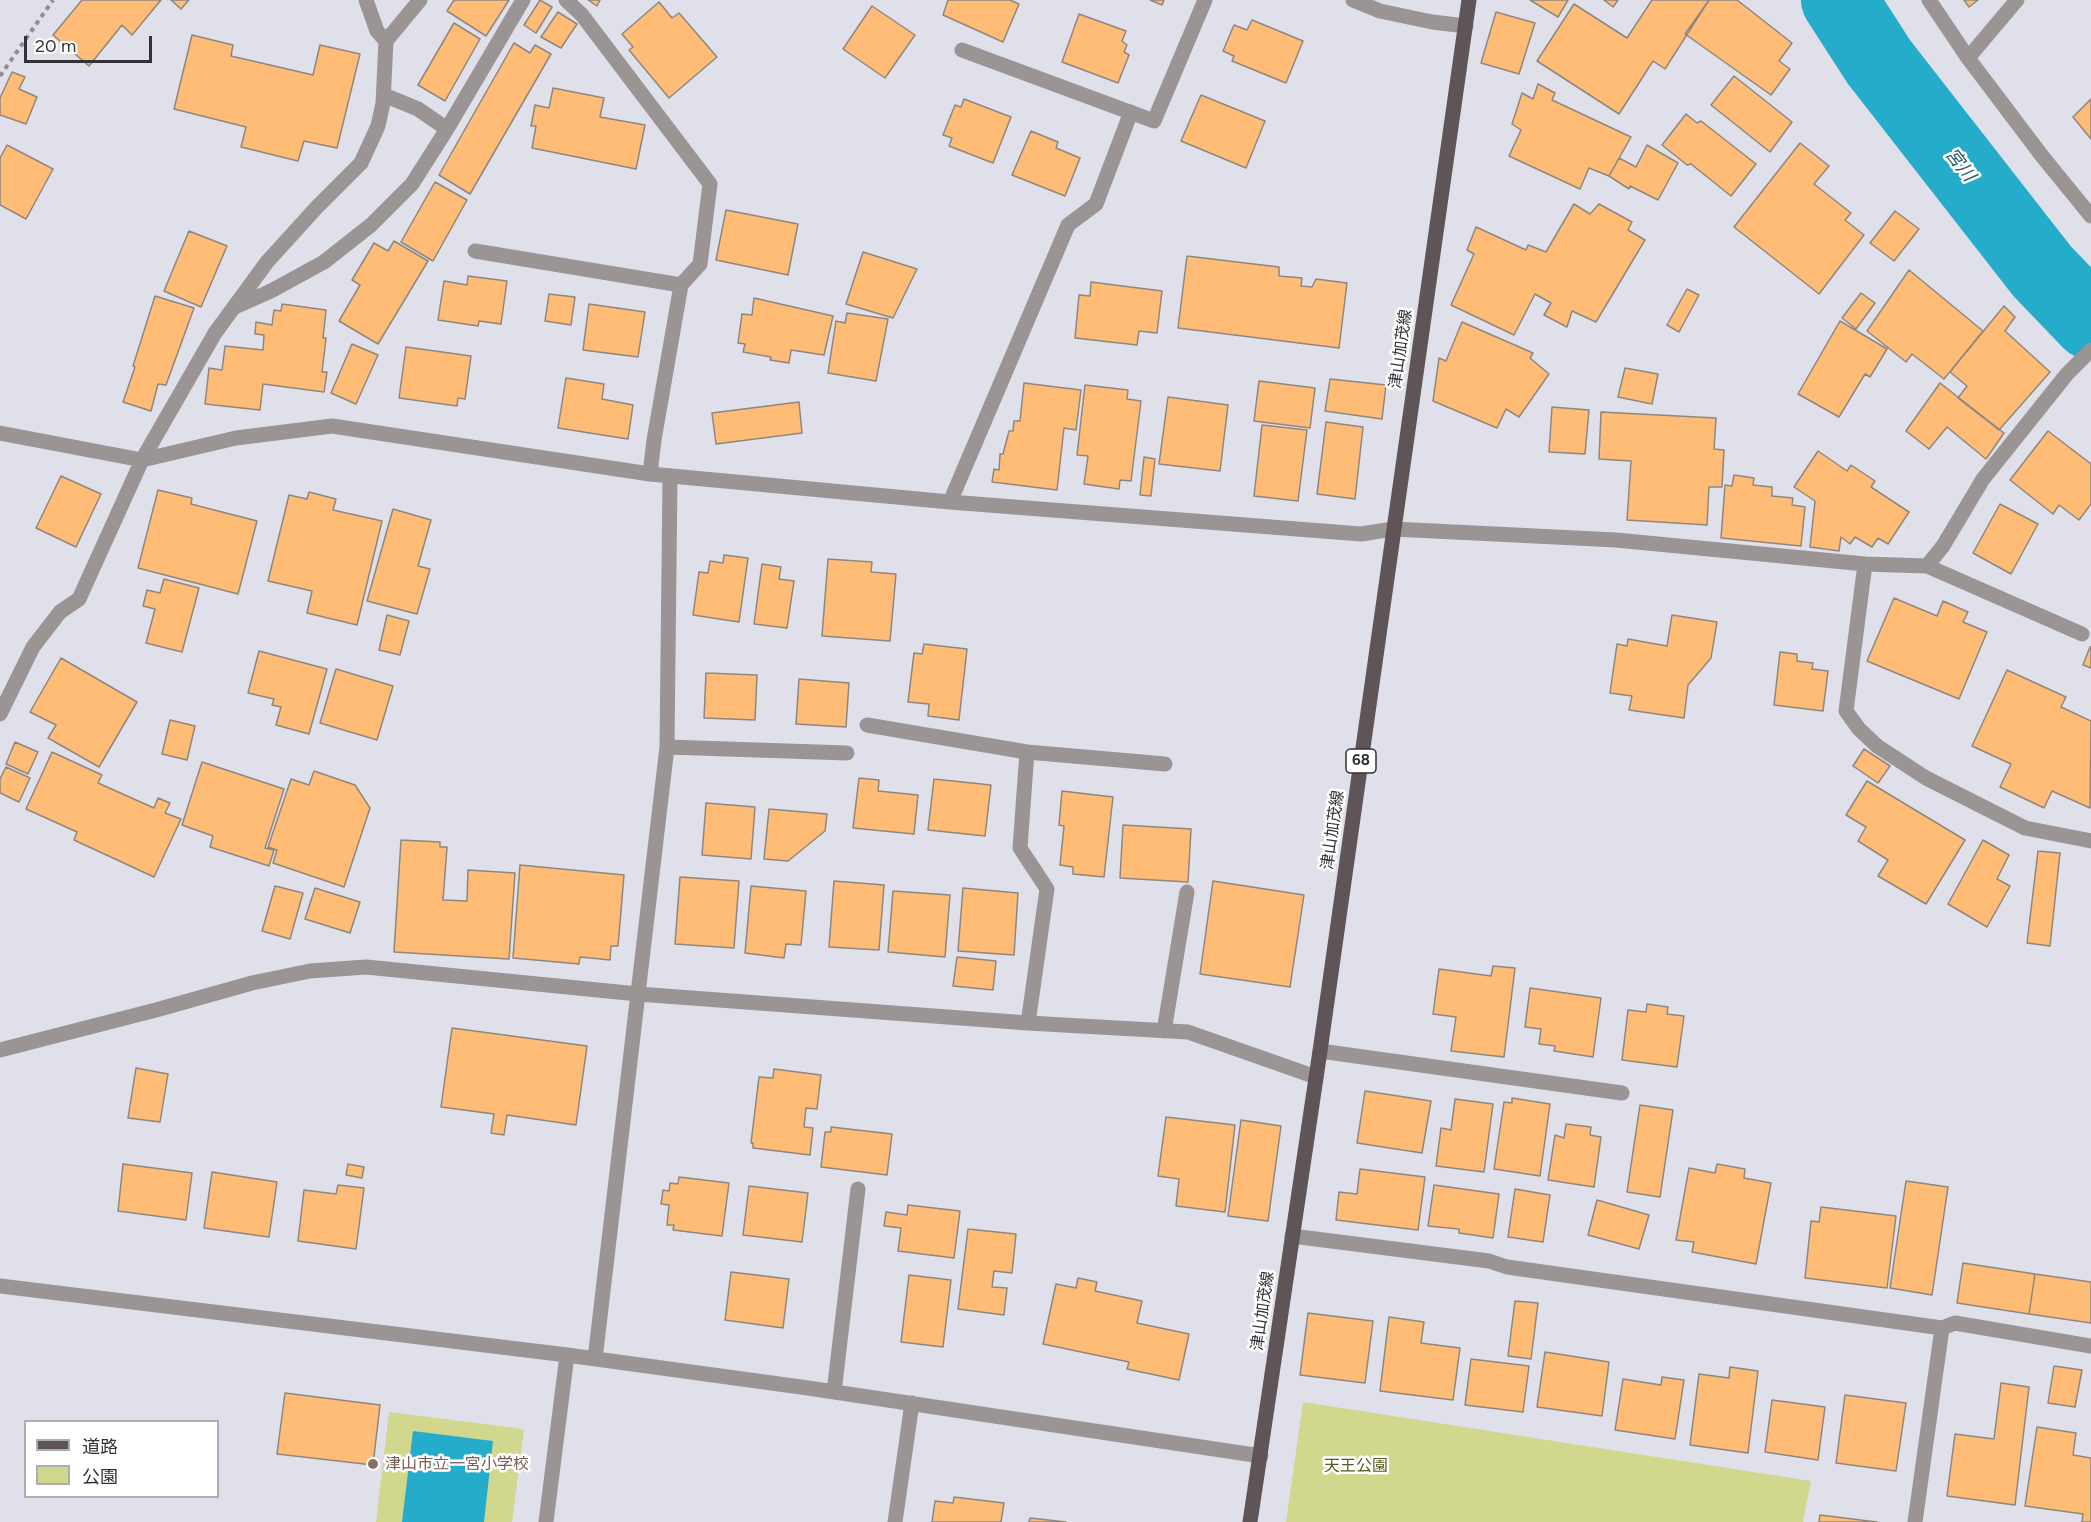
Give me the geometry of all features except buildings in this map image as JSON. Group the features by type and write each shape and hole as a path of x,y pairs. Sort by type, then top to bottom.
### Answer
{"main road":[{"name":"津山加茂線","path":"1250,1522 1320,1051 1469,0"}],"street":[{"path":"366,0 377,31 386,41"},
{"path":"0,714 33,647 60,612 79,599 142,460 215,333 267,262 361,163 378,126 384,96 386,41 420,0"},
{"path":"235,307 271,291 324,262 371,225 412,184 523,0"},
{"path":"566,0 582,15 710,184 700,264 681,285 650,474"},
{"path":"962,50 1154,121 1204,0"},
{"path":"1353,0 1380,11 1432,22 1466,26"},
{"path":"1929,0 1968,58 2042,156 2091,216"},
{"path":"1968,58 2017,0"},
{"path":"384,96 418,109 447,129"},
{"path":"950,502 1068,225 1096,204 1131,112"},
{"path":"475,251 681,285"},
{"path":"1927,566 1943,546 1983,479 2067,374 2091,350"},
{"path":"0,433 142,460 236,438 332,426 650,474 950,502 1361,534 1393,529 1616,540 1865,564 1927,566 2082,634"},
{"path":"595,1359 667,747 670,476"},
{"path":"1865,564 1846,711 1859,729 1878,746 1926,778 2025,828 2091,841"},
{"path":"867,725 1027,752 1166,764"},
{"path":"667,747 847,753"},
{"path":"1027,752 1020,848 1047,890 1028,1023"},
{"path":"1164,1031 1187,892"},
{"path":"0,1050 252,983 310,971 366,967 638,994 1028,1023 1188,1032 1316,1077"},
{"path":"1320,1051 1622,1093"},
{"path":"834,1392 858,1189"},
{"path":"1292,1236 1489,1261 1507,1268 1942,1328 1956,1323 2091,1346"},
{"path":"0,1286 567,1355 834,1392 1261,1456"},
{"path":"1915,1522 1942,1328"},
{"path":"546,1522 567,1355"},
{"path":"896,1522 912,1404"}],"path":[{"path":"0,76 54,0"}],"green space":[{"name":"天王公園","path":"1303,1402 1811,1481 1803,1522 1286,1522"},
{"path":"389,1412 524,1429 512,1522 376,1522"}],"water":[{"path":"413,1431 493,1441 484,1522 402,1522"}],"waterway":[{"name":"宮川","path":"1839,0 1879,62 2042,271 2091,322"}],"place":[{"name":"津山市立一宮小学校","path":"373,1464"}]}
